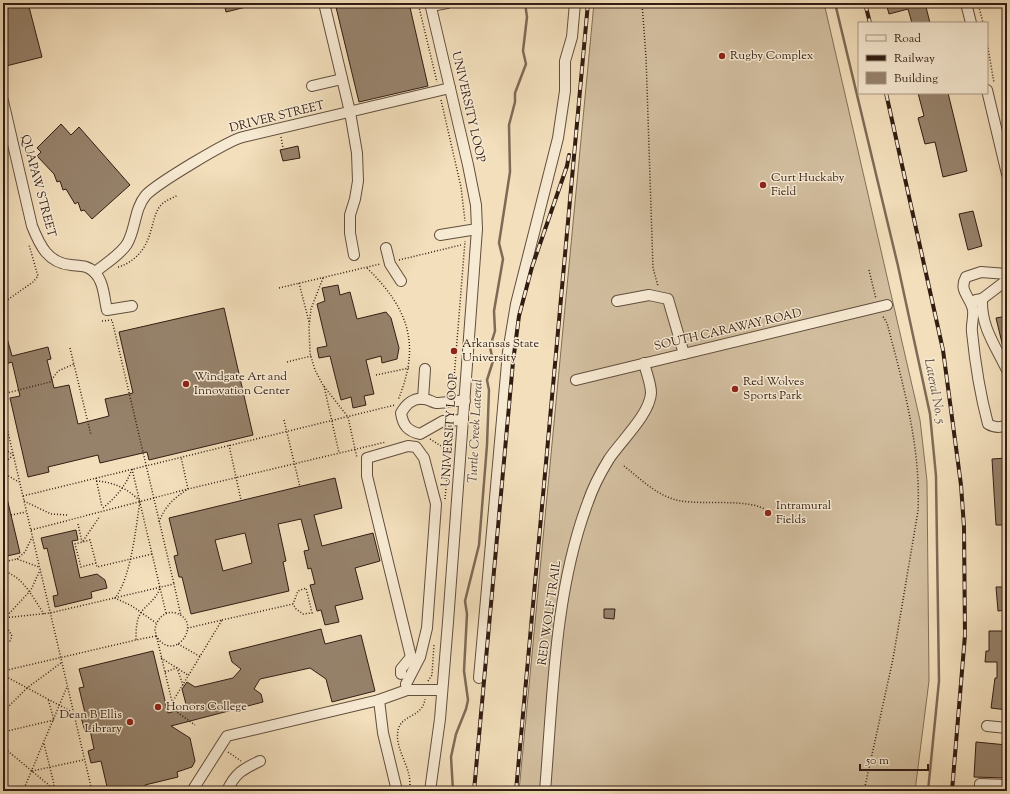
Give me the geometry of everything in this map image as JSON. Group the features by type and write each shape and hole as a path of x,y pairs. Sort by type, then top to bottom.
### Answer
{"street":[{"path":"324,3 350,112 357,159 358,181 355,199 350,215 350,233 354,255"},
{"path":"431,5 447,3"},
{"path":"479,678 508,352 516,304 558,138 565,91 565,61 572,37 575,3"},
{"path":"966,3 971,22"},
{"name":"UNIVERSITY LOOP","path":"430,791 440,719 477,229 476,205 468,165 431,5"},
{"path":"312,86 342,79"},
{"name":"DRIVER STREET","path":"94,272 127,244 138,208 146,195 166,181 238,138 450,88"},
{"path":"988,94 1007,174"},
{"name":"QUAPAW STREET","path":"3,101 32,226 39,244 51,260 70,265 83,265 94,272"},
{"path":"440,235 477,229"},
{"path":"386,248 390,264 401,281"},
{"path":"94,272 102,285 107,310 132,306"},
{"path":"1007,274 981,272 966,277 962,283 964,292 970,300 973,311 972,330 982,402 988,424 993,428 1007,425"},
{"path":"970,300 982,299 1007,280"},
{"path":"617,301 649,296 668,299 684,354"},
{"path":"982,299 982,314 986,328 1007,370"},
{"name":"SOUTH CARAWAY ROAD","path":"576,380 882,307"},
{"name":"RED WOLF TRAIL","path":"545,791 560,626 569,562 588,502 598,480 609,460 641,417 650,400 651,392 644,363"},
{"path":"423,398 425,369"},
{"path":"463,420 443,421 426,432 420,434 411,432 405,426 401,413 405,406 413,400 423,398 436,403 453,400 465,401"},
{"path":"401,674 401,669 414,660 420,657 427,628 436,504 424,458 416,447 408,446 367,458 367,476 414,660 406,687"},
{"path":"192,791 226,736 379,700 406,687 442,690"},
{"path":"379,700 384,734 397,791"},
{"path":"987,726 1007,728"},
{"path":"227,791 242,769 260,761"},
{"path":"980,791 980,784 1007,785"}],"path":[{"path":"642,3 646,57 653,268 659,287 668,299"},
{"path":"978,3 983,22"},
{"path":"118,267 124,266 142,253 151,232 155,213 162,204 178,195"},
{"path":"3,303 33,282 38,276 29,245"},
{"path":"396,260 461,245"},
{"path":"279,288 384,263"},
{"path":"367,268 384,284 397,302 409,336 409,368 394,409"},
{"path":"864,791 893,659 918,511 919,488 914,442 900,373 887,323 869,270"},
{"path":"309,324 311,309 323,278"},
{"path":"300,283 309,324 311,356 323,385 339,452"},
{"path":"102,321 112,320 181,616"},
{"path":"70,348 91,435"},
{"path":"287,362 311,356"},
{"path":"3,394 50,382 58,371 74,364"},
{"path":"376,375 409,368"},
{"path":"323,385 348,417 358,462"},
{"path":"448,395 453,391"},
{"path":"23,496 396,405 402,401"},
{"path":"3,410 92,791"},
{"path":"284,420 300,487"},
{"path":"429,438 441,446 448,457"},
{"path":"31,530 103,510 236,477 390,441"},
{"path":"229,445 241,500"},
{"path":"3,448 13,455"},
{"path":"3,465 13,455"},
{"path":"181,457 188,489"},
{"path":"624,466 661,495 681,501 756,505 768,511"},
{"path":"103,510 123,488 132,469"},
{"path":"132,469 166,613"},
{"path":"3,473 20,483"},
{"path":"96,478 103,510"},
{"path":"96,481 105,482 123,488 140,501"},
{"path":"159,522 163,511 170,502 188,489"},
{"path":"24,501 51,514 68,515"},
{"path":"115,598 120,592 130,559 140,501"},
{"path":"11,516 26,512"},
{"path":"82,542 100,516"},
{"path":"78,524 82,542"},
{"path":"3,562 17,559 25,552 32,537"},
{"path":"96,563 81,567 75,544 90,540 96,563 97,567 152,554"},
{"path":"17,559 39,567"},
{"path":"4,618 29,592 40,570"},
{"path":"3,571 10,573 21,580 44,614"},
{"path":"4,618 50,613 174,584"},
{"path":"136,640 136,625 141,613 152,602 160,587"},
{"path":"306,588 312,613 303,614 296,609 293,604 298,590 306,588"},
{"path":"115,598 156,623"},
{"path":"188,628 293,604"},
{"path":"156,636 163,643 168,645 178,644 185,638 188,628 187,624 177,613 166,613 161,616 156,623 156,636 174,710 195,726"},
{"path":"172,702 201,657 222,620"},
{"path":"3,628 10,631 12,636 10,642 3,645"},
{"path":"3,671 156,636"},
{"path":"178,644 201,657"},
{"path":"161,658 189,676"},
{"path":"3,712 27,688 62,662"},
{"path":"165,672 177,668"},
{"path":"177,668 183,685"},
{"path":"3,675 73,712"},
{"path":"23,791 67,687"},
{"path":"48,699 54,720"},
{"path":"3,732 54,720"},
{"path":"44,744 54,784 53,790"},
{"path":"3,747 53,790"},
{"path":"228,752 245,763"},
{"path":"32,771 84,760"},
{"path":"42,791 56,791"}],"shaded area":[{"name":"Red Wolves Sports Park","path":"594,3 824,3 920,420 927,481 929,681 915,791 519,791"}],"building":[{"path":"3,3 28,3 42,57 6,66 3,55"},
{"path":"224,3 250,3 250,6 226,12"},
{"path":"335,3 409,3 428,86 359,102"},
{"path":"886,3 925,3 930,22 912,22 908,9 889,14"},
{"path":"918,94 948,94 967,171 943,177 935,142 925,144 918,118 924,116"},
{"path":"61,124 71,135 79,127 130,185 92,219 84,210 81,211 78,202 75,204 66,189 63,190 60,181 57,182 54,174 37,156 41,152 37,148"},
{"path":"298,146 300,158 283,161 280,150"},
{"path":"973,211 982,246 968,250 959,214"},
{"path":"338,285 340,295 350,292 357,319 386,312 391,318 399,348 397,359 382,363 381,356 366,360 374,394 364,396 366,405 353,408 351,397 341,400 330,356 319,358 317,348 327,346 317,304 325,301 322,288"},
{"path":"224,308 253,435 149,460 147,452 100,463 98,455 48,467 49,472 28,477 10,398 20,396 12,362 3,365 3,331 5,331 12,356 48,347 51,359 47,360 54,388 69,385 78,424 109,416 105,399 133,393 119,332"},
{"path":"1007,316 1007,347 1003,347 996,318"},
{"path":"1007,458 1007,525 996,525 992,459"},
{"path":"335,478 342,508 314,515 322,546 373,533 380,561 355,568 363,599 335,606 339,622 325,625 321,610 317,611 310,585 315,584 311,568 308,569 304,551 309,550 301,519 278,524 286,561 283,562 289,591 191,614 182,577 179,577 174,556 178,555 169,518","holes":["245,533 252,563 223,571 215,540"]},
{"path":"3,494 6,494 20,553 3,557"},
{"path":"76,530 78,540 72,541 80,578 97,574 105,580 107,588 91,592 92,598 55,607 53,596 58,595 47,548 44,549 41,538"},
{"path":"996,587 1007,587 1007,610 998,611"},
{"path":"604,609 615,609 614,619 604,618"},
{"path":"321,629 325,644 361,635 375,691 332,702 326,679 310,668 260,679 254,689 261,694 263,702 171,726 190,738 195,761 192,767 177,772 178,777 145,785 146,791 108,791 101,761 91,763 88,751 94,749 90,730 85,731 80,714 85,713 79,688 84,687 79,669 153,651 168,713 187,708 182,689 187,682 195,687 233,678 241,669 232,662 229,652"},
{"path":"989,631 1007,631 1007,710 991,708 995,678 997,678 997,662 985,662 986,651 989,651"},
{"path":"976,742 1007,745 1006,778 974,777"}],"waterway":[{"name":"Turtle Creek Lateral","path":"453,791 451,757 456,734 468,700 464,671 467,614 465,601 479,545 487,445 489,390 487,380 493,361 490,347 495,331 494,311 503,259 499,243 510,172 509,125 515,102 515,93 526,64 523,51 527,17 525,3"},
{"name":"Lateral No. 5","path":"835,3 898,266 930,414 936,476 939,681 928,791"}],"railway":[{"path":"516,791 588,3"},
{"path":"865,3 870,22"},
{"path":"886,94 943,350 961,485 964,527 965,635 952,791"},
{"path":"474,791 513,362 519,316 532,267 567,166 569,155"}],"place":[{"name":"Rugby Complex","path":"722,56"},
{"name":"Curt Huckaby Field","path":"763,185"},
{"name":"Arkansas State University","path":"454,351"},
{"name":"Windgate Art and Innovation Center","path":"186,384"},
{"name":"Red Wolves Sports Park","path":"735,389"},
{"name":"Intramural Fields","path":"768,513"},
{"name":"Honors College","path":"158,707"},
{"name":"Dean B Ellis Library","path":"130,722"}]}
